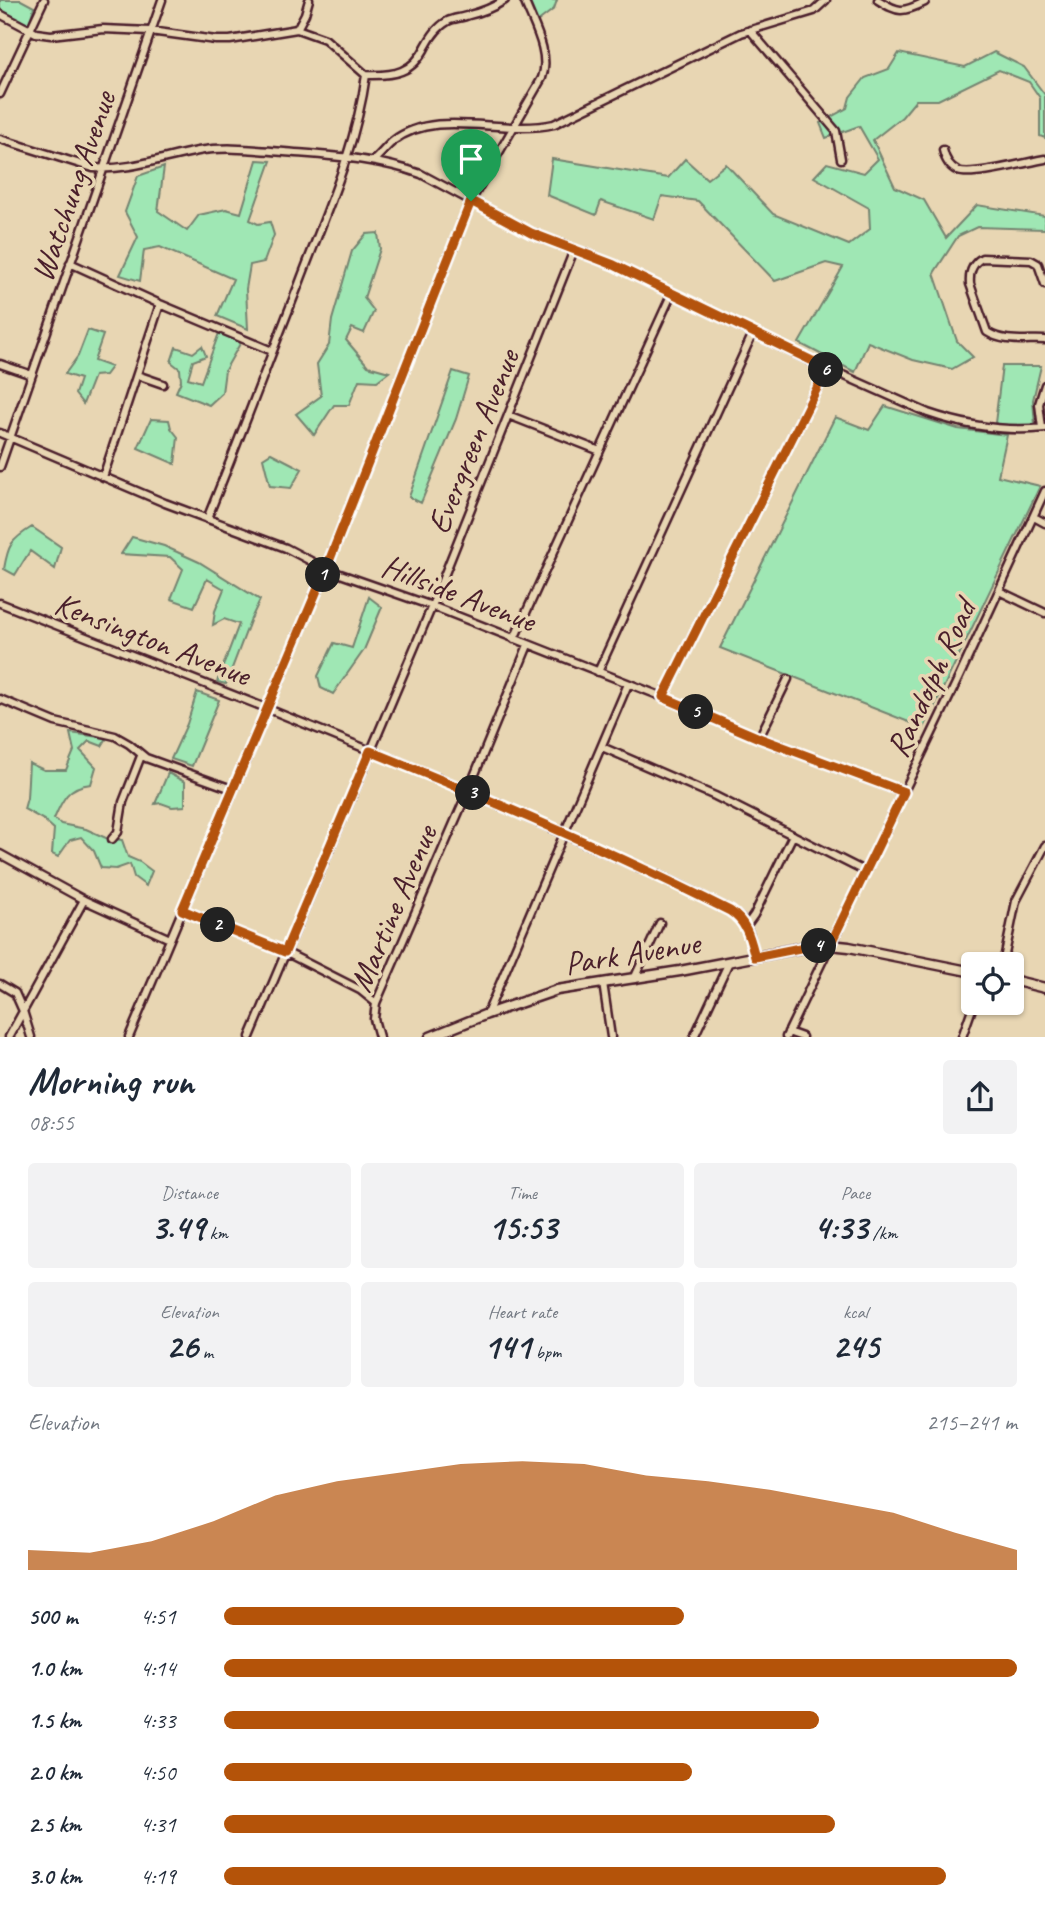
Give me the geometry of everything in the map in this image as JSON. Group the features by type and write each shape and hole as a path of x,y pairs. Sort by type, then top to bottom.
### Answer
{"main road":[{"name":"Park Avenue","path":"430,1037 557,990 634,979 800,948 830,945 849,947 961,970"},
{"path":"1024,983 1045,988"}],"street":[{"path":"0,94 44,0"},
{"name":"Watchung Avenue","path":"0,467 162,0"},
{"path":"297,29 309,0"},
{"path":"0,14 36,33 51,35 103,29 152,31 230,40 297,29 325,39 366,75 381,76 414,65 432,35 448,21 495,6 505,0"},
{"path":"129,1037 326,569 471,201 545,69 544,53 524,0"},
{"path":"373,161 394,141 429,126 456,124 512,128 554,124 736,35 814,11 826,0"},
{"path":"878,0 893,10 912,8 925,2"},
{"path":"750,30 836,131 841,159"},
{"path":"207,519 348,157 366,75"},
{"path":"0,139 104,169 223,148 348,157 402,167 421,174 531,233 614,265 827,368 946,419 1006,430 1043,428 1039,404 1045,385"},
{"path":"943,149 945,159 952,167 966,173 1045,159"},
{"name":"Evergreen Avenue","path":"250,1037 432,606 574,250"},
{"path":"1045,285 1038,264 1031,260 982,258 973,266 969,276 988,332 1005,339 1045,340"},
{"path":"71,264 272,351"},
{"path":"514,639 672,293"},
{"path":"103,477 160,304"},
{"path":"598,672 753,333"},
{"path":"0,364 32,375"},
{"path":"663,697 827,368"},
{"path":"137,375 163,384"},
{"path":"508,415 600,451"},
{"name":"Hillside Avenue","path":"0,433 207,519 286,548 326,569 432,606 759,738 904,792"},
{"name":"Randolph Road","path":"787,1035 1045,491"},
{"path":"1034,517 1045,523"},
{"path":"999,590 1045,613"},
{"name":"Kensington Avenue","path":"0,603 468,791 679,885 737,915 746,926"},
{"name":"Martine Avenue","path":"379,1037 374,1019 376,1003 528,645"},
{"path":"759,738 788,679"},
{"path":"487,1014 628,684"},
{"path":"0,699 55,722 115,736 141,755 232,789"},
{"path":"602,747 715,796 864,871"},
{"path":"112,839 118,832 123,802 141,755"},
{"path":"755,957 746,926 793,835"},
{"path":"1005,952 1015,903 1045,846"},
{"path":"0,854 84,900 170,939"},
{"path":"9,1037 84,900"},
{"path":"182,910 285,952 360,990 376,1003"},
{"path":"634,979 660,923"},
{"path":"694,1037 729,962"},
{"path":"603,983 611,1037"},
{"path":"0,984 15,993 31,1037"},
{"path":"962,1037 970,1015"},
{"path":"787,1035 803,1037"}],"green space":[{"path":"0,0 21,0 34,7 28,27 0,9"},
{"path":"521,0 557,0 554,9 533,25"},
{"path":"994,52 1024,67 1045,95 1045,138 1040,136 1040,98 1029,82 999,70 938,100 916,100 902,117 873,140 895,187 924,200 946,238 977,205 1045,216 1045,229 977,227 958,236 934,273 957,341 973,357 952,369 913,360 868,342 855,372 799,343 843,267 826,263 775,281 698,201 662,196 654,219 601,201 596,215 547,195 552,159 668,178 685,159 707,179 726,164 773,214 849,245 870,229 869,208 814,177 827,163 864,173 878,159 859,126 826,138 820,123 847,108 850,97 865,78 889,69 899,53 965,67"},
{"path":"257,160 271,161 250,220 258,224 270,222 274,235 264,262 250,265 246,289 248,329 217,316 233,279 160,247 144,250 140,281 120,275 138,237 125,212 138,176 164,167 158,211 187,231 199,215 226,209 241,213"},
{"path":"378,233 380,249 364,298 374,311 364,333 352,328 346,340 368,366 389,372 377,381 359,380 349,405 334,405 314,435 296,414 321,396 317,364 329,345 332,320 352,251 366,234"},
{"path":"88,330 103,335 94,361 111,367 105,375 94,376 83,404 75,394 80,379 65,374 78,356"},
{"path":"219,333 241,342 225,370 222,393 209,405 176,392 181,381 180,369 171,362 176,347 193,353 202,346 206,356 193,361 188,378 201,382"},
{"path":"1002,366 1041,366 1033,400 1035,425 1006,426 995,423"},
{"path":"453,371 469,376 456,419 421,503 409,497"},
{"path":"885,406 958,429 1007,435 998,476 1040,486 924,728 720,648 835,417 869,430"},
{"path":"151,419 169,420 178,437 175,464 138,448"},
{"path":"271,453 302,469 291,488 270,486 263,458"},
{"path":"32,527 61,547 55,569 30,551 15,575 4,569 7,554 15,540"},
{"path":"132,537 164,546 199,562 260,600 226,684 217,682 239,624 224,619 213,625 215,611 224,589 207,579 194,607 171,599 183,569 170,557 121,554"},
{"path":"369,597 382,607 364,650 333,694 321,688 318,676 334,643 352,648"},
{"path":"197,692 219,700 192,766 171,759 187,724"},
{"path":"70,733 107,738 102,746 89,741 80,750 96,767 91,784 71,791 63,800 54,819 61,824 86,829 106,838 122,840 128,857 152,871 146,886 134,877 130,864 116,869 101,868 94,851 81,837 70,840 58,857 52,854 54,829 24,809 29,763 44,770 66,770 74,751"},
{"path":"168,773 185,782 185,806 155,804"}],"route":[{"path":"471,201 531,233 614,265 827,368 663,697 759,738 904,792 830,945 755,957 746,926 730,911 679,885 464,789 370,751 285,952 182,910 326,569 471,201"}]}
